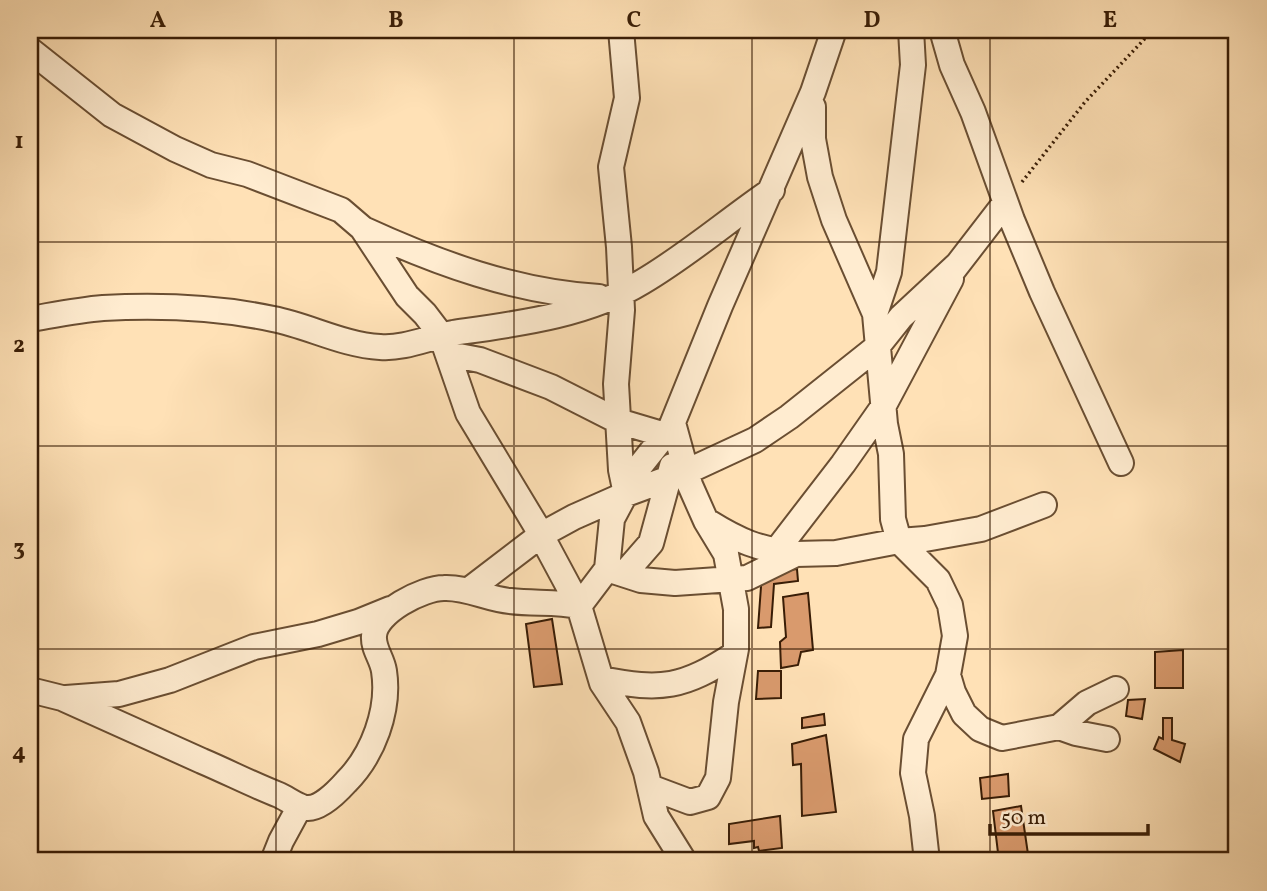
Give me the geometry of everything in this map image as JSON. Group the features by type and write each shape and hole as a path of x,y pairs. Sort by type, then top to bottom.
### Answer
{"street":[{"path":"621,30 627,98 611,167 619,247 615,295 622,310 616,384 621,470 626,494"},
{"path":"615,572 612,519 640,466 669,429 813,92 834,30"},
{"path":"875,314 891,259 913,65 911,30"},
{"path":"942,30 952,65 973,112 1042,292 1121,463"},
{"path":"30,50 112,115 162,142 211,165 247,174 341,210 362,228 407,296 425,314 444,344 468,413 541,535 579,606 601,679 628,722 650,786 656,816 684,861"},
{"path":"813,92 813,139 820,177 834,220 875,314 883,407 891,454 893,519 899,541 938,580 950,604 955,636 948,675 916,739 913,773 922,816 927,861"},
{"path":"30,319 103,308 190,307 240,312 277,320 348,342 382,347 416,342 444,344 572,311 640,284 772,190"},
{"path":"469,590 541,535 574,517 755,440 878,357 1006,203"},
{"path":"362,228 419,254 490,278 537,290 615,295"},
{"path":"615,572 641,580 676,583 747,578 786,553 883,407 958,264"},
{"path":"444,344 551,387 618,421 669,429"},
{"path":"650,786 690,802 708,797 718,778 726,702 735,654 736,609 726,554 678,475 669,429"},
{"path":"579,606 615,572 652,543 678,475"},
{"path":"706,521 737,540 761,549 786,553 836,553 981,529 1044,505"},
{"path":"62,698 119,694 170,680 254,647 358,622 441,587 469,590 486,597 509,601 558,602 579,606"},
{"path":"30,690 62,698 304,808 317,807 346,783 366,760 377,732 384,701 384,669 374,648 374,632 381,618 391,608"},
{"path":"601,679 652,686 681,683 706,673 735,654"},
{"path":"948,675 964,714 980,729 1002,738 1059,727 1087,703 1115,689"},
{"path":"1059,727 1107,739"},
{"path":"273,861 300,806"}],"path":[{"path":"1006,203 1085,102 1153,30"}],"building":[{"path":"797,569 798,581 774,584 771,627 758,628 762,573"},
{"path":"808,593 813,650 801,652 798,665 781,668 780,642 786,637 783,597"},
{"path":"552,619 562,684 534,687 526,624"},
{"path":"1183,650 1183,688 1155,688 1155,652"},
{"path":"758,671 781,671 781,698 756,699"},
{"path":"1145,699 1142,719 1126,716 1128,700"},
{"path":"824,714 825,725 802,728 802,718"},
{"path":"1163,718 1172,718 1172,740 1185,744 1180,762 1154,749 1159,737 1163,739"},
{"path":"826,735 836,812 802,816 801,764 793,765 792,744"},
{"path":"1008,774 1009,796 982,799 980,778"},
{"path":"1021,806 1029,861 999,861 993,811"},
{"path":"780,816 782,848 759,851 758,847 754,848 754,841 729,844 729,824"}]}
